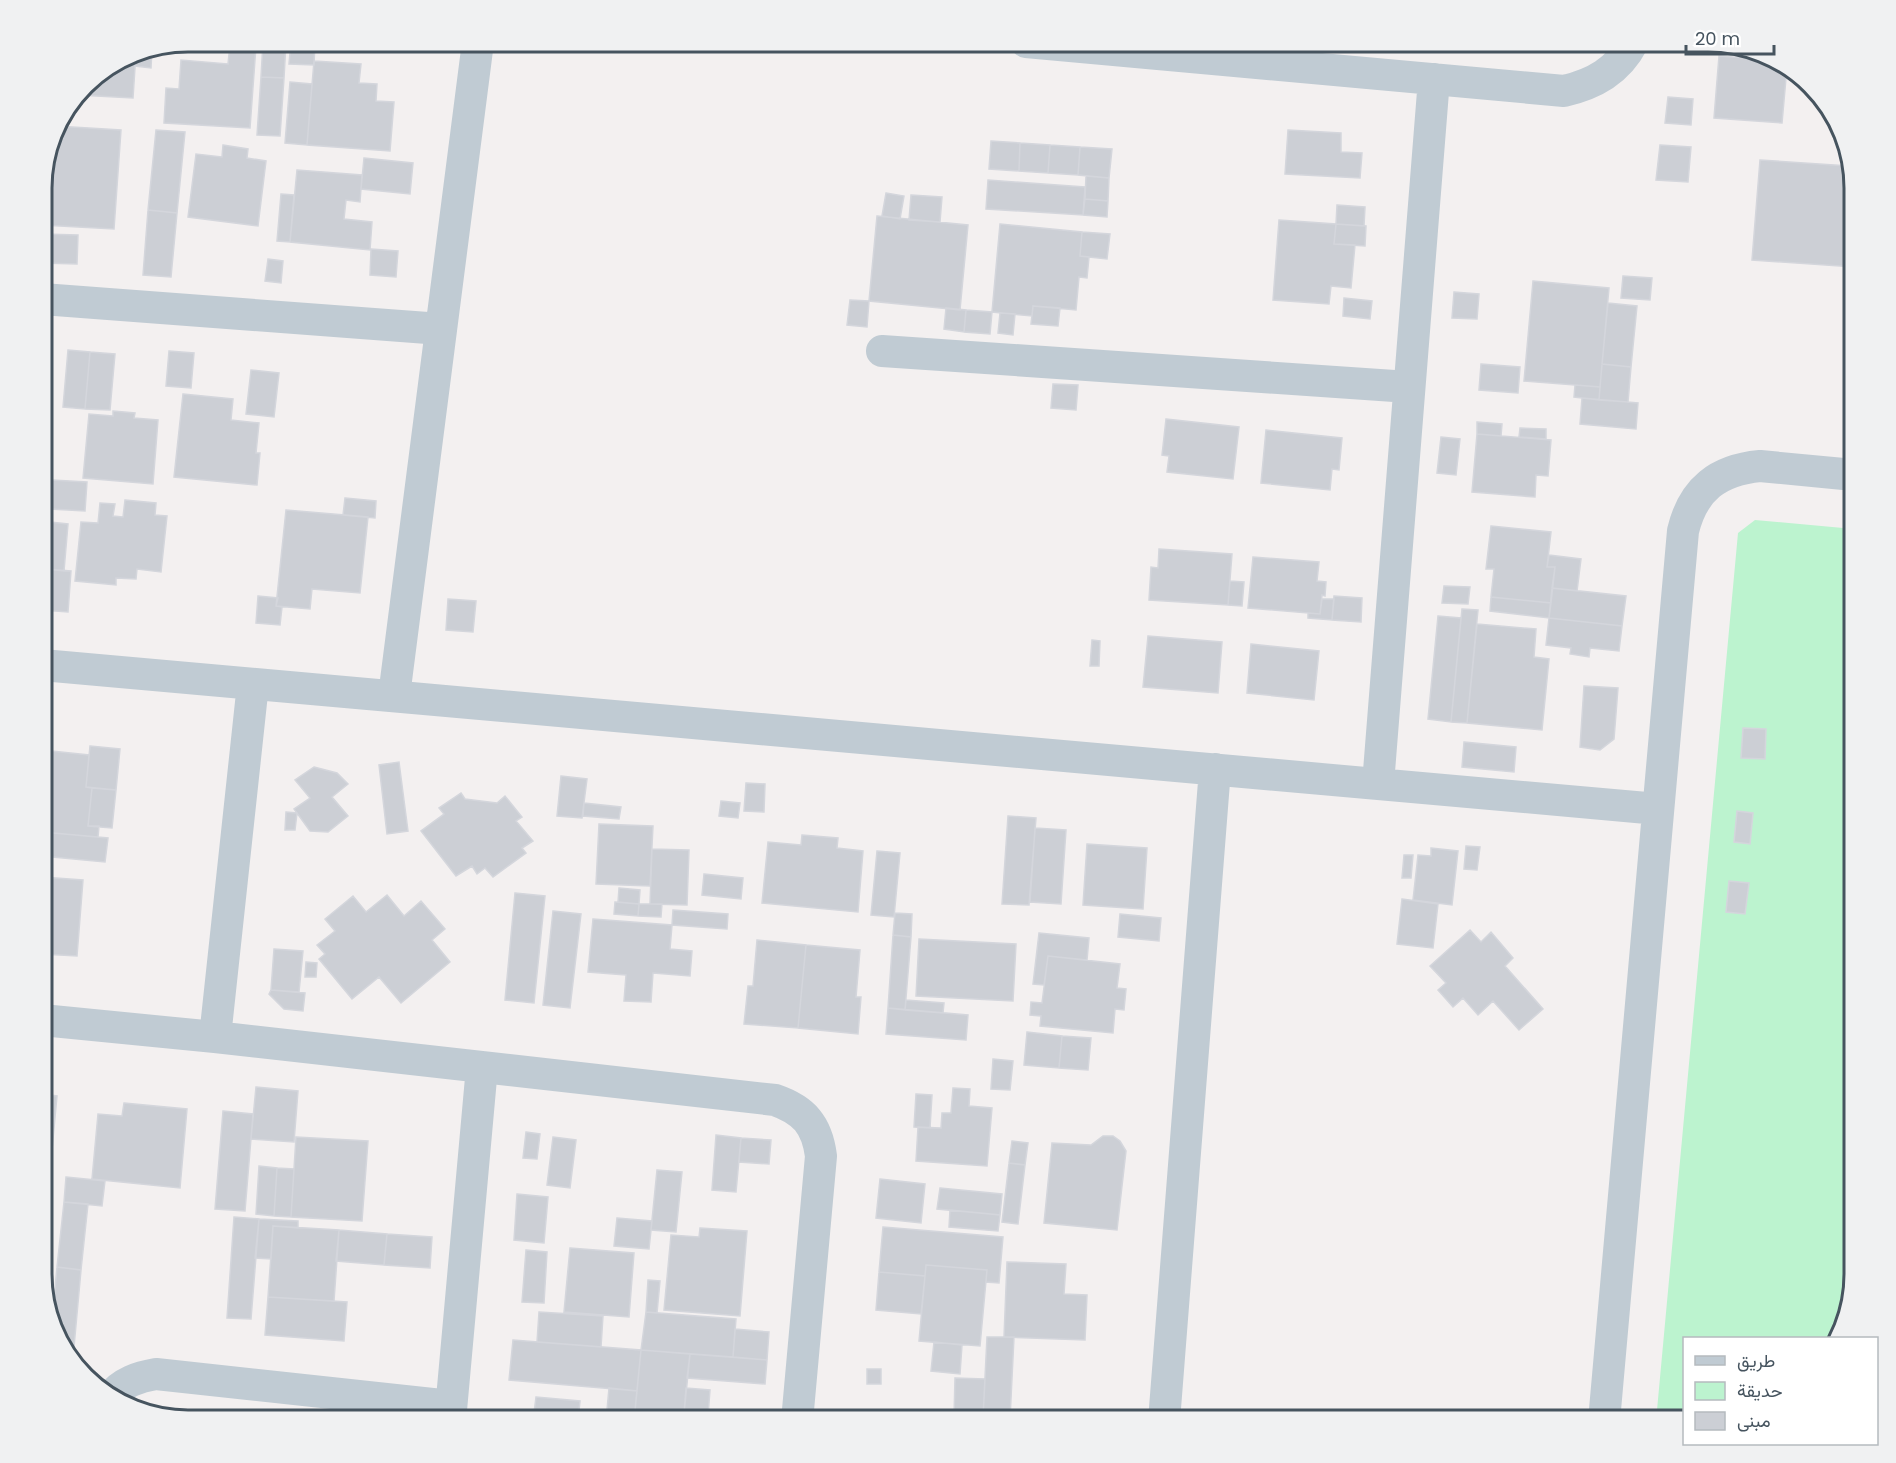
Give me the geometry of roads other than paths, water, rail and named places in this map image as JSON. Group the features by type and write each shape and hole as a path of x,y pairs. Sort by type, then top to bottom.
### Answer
{"street":[{"path":"394,696 477,52"},
{"path":"1136,52 1564,91 1583,87 1600,78 1616,66 1627,52"},
{"path":"1378,784 1434,79"},
{"path":"53,300 441,329"},
{"path":"882,351 1409,387"},
{"path":"1605,1410 1683,531 1687,515 1703,489 1715,479 1745,467 1760,466 1844,474"},
{"path":"53,666 1658,809"},
{"path":"215,1037 253,684"},
{"path":"1165,1410 1215,769"},
{"path":"53,1021 775,1100 790,1105 812,1126 819,1140 820,1156 798,1410"},
{"path":"450,1410 482,1067"},
{"path":"118,1391 127,1382 141,1376 156,1374 427,1410"}]}
